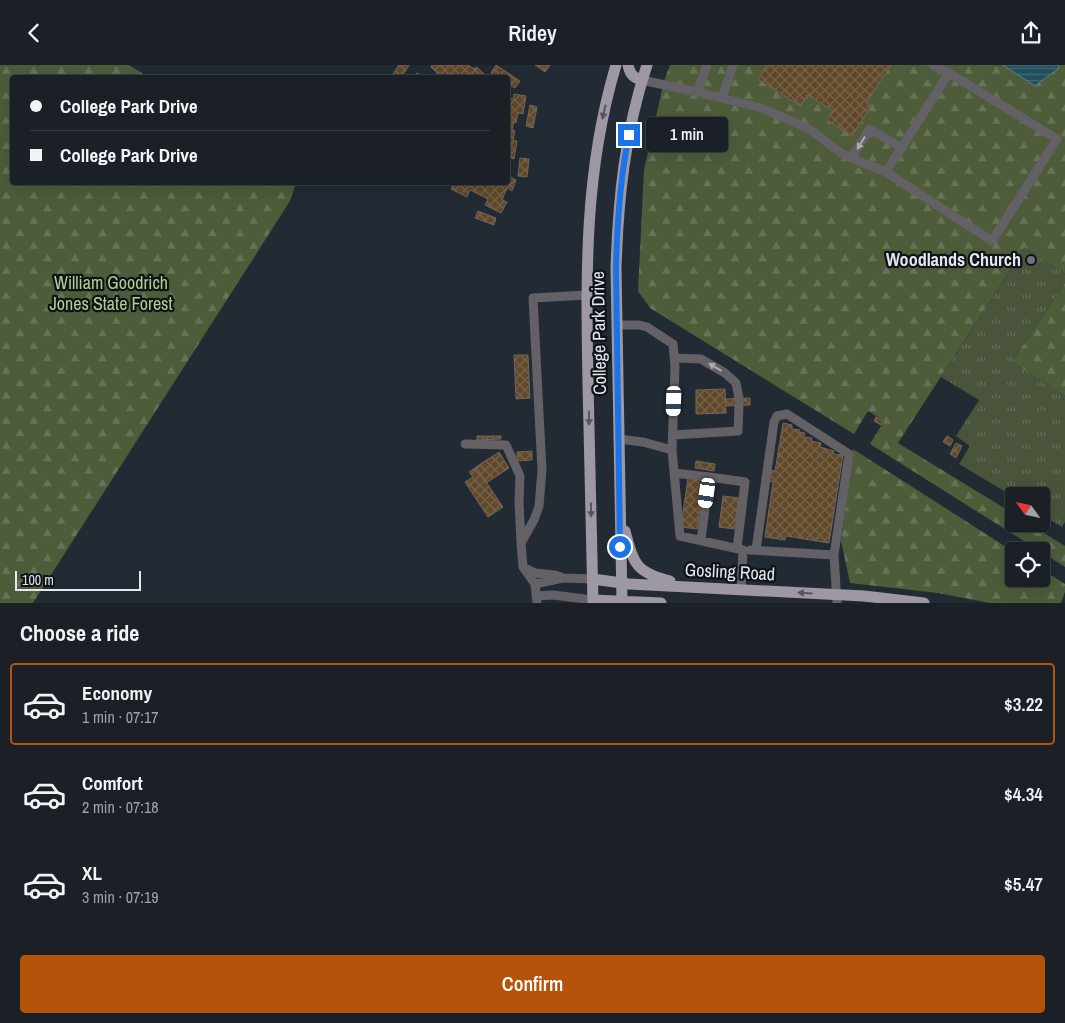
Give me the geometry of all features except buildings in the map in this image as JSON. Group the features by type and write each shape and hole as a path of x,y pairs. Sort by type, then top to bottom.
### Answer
{"main road":[{"name":"College Park Drive","path":"593,601 586,295 587,237 592,177 602,119 616,65"},
{"path":"628,65 631,75 642,80"},
{"name":"College Park Drive","path":"622,602 616,241 626,150 646,65"},
{"path":"620,512 632,557 636,565 644,572 656,577 694,587"},
{"name":"Gosling Road","path":"592,579 621,583 741,590 836,599 864,596 924,603"},
{"path":"593,601 661,603"}],"street":[{"path":"696,92 707,65"},
{"path":"722,98 733,65"},
{"path":"642,80 762,108 809,129 844,155 886,172 992,241 1057,139 933,65"},
{"path":"886,172 949,73"},
{"path":"851,158 870,129 902,148"},
{"path":"521,543 534,520 539,505 542,470 533,297 586,295"},
{"path":"617,325 639,325 646,327 673,344 672,450 680,536 740,549 834,555"},
{"path":"673,435 738,431 739,402 736,383 725,373 700,359 674,358"},
{"path":"756,550 774,422 777,416 787,414 848,454 834,555 836,599"},
{"path":"618,439 643,442 672,450"},
{"path":"464,444 506,445 520,476 519,502 523,567 535,584 537,600 553,595 593,601"},
{"path":"674,473 745,482 740,549 741,590"},
{"path":"701,540 710,477"},
{"path":"523,567 535,573 555,575 562,578"},
{"name":"Gosling Road","path":"535,584 562,578 592,579"}],"green space":[{"name":"William Goodrich Jones State Forest","path":"0,65 129,65 145,75 10,75 10,185 295,185 290,201 33,603 0,603"},
{"path":"670,65 1065,65 1065,274 1025,247 898,443 1005,508 1005,529 870,444 884,421 868,411 854,434 650,308 638,291 644,170 664,81"},
{"name":"Woodlands Church","path":"1025,247 1065,274 1065,283 1012,362 1065,396 1065,522 1062,527 1050,520 1050,487 1005,487 1005,492 959,464 970,446 956,436 979,400 941,377"},
{"path":"1065,283 1065,396 1012,362"},
{"path":"853,449 1005,546 1005,587 1050,587 1051,575 1065,584 1065,592 1061,603 990,603 938,593 850,583 841,541"},
{"path":"1011,533 1044,533 1065,546 1065,567 1050,558 1050,542 1025,542"}],"water":[{"path":"1003,65 1058,65 1059,68 1035,86"}],"place":[{"name":"Woodlands Church","path":"1031,260"}],"route":[{"path":"620,547 616,269 617,226 629,135"}]}
